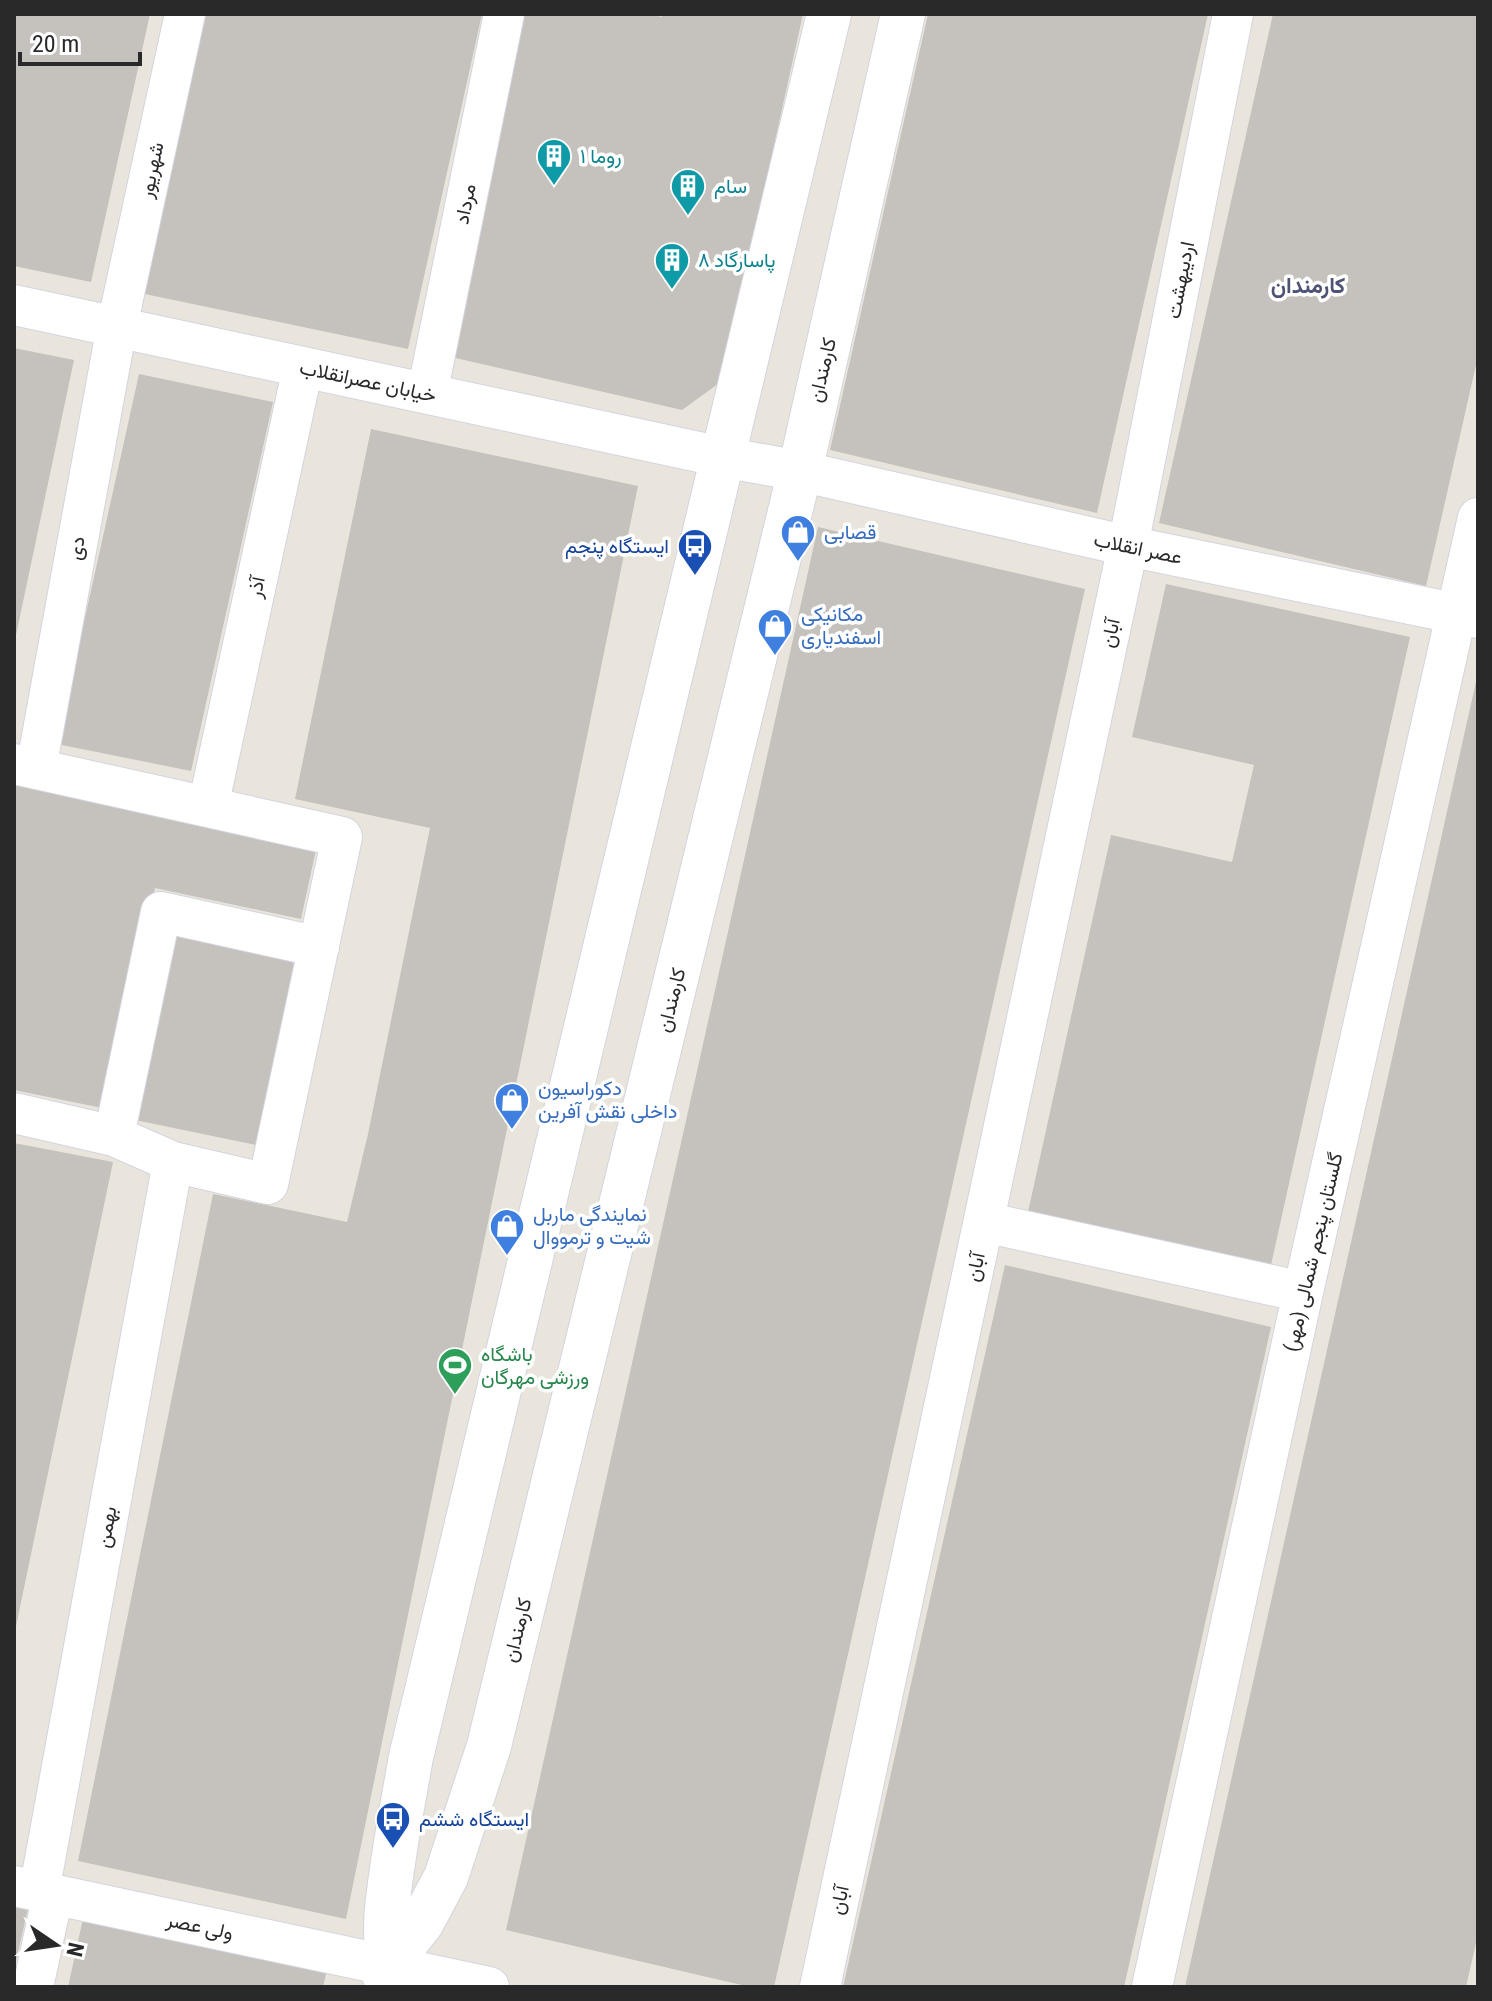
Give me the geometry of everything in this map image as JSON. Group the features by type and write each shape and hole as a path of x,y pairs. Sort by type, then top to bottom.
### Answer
{"main road":[{"path":"384,1977 386,1914 393,1850 411,1757 829,14"},
{"name":"کارمندان","path":"384,1977 422,1922 446,1877 489,1746 800,471 903,14"}],"street":[{"name":"شهریور","path":"117,326 185,14"},
{"name":"مرداد","path":"427,394 504,14"},
{"name":"اردیبهشت","path":"1128,546 1233,14"},
{"name":"خیابان عصرانقلاب","path":"14,305 722,457 800,471"},
{"name":"دی","path":"25,766 117,326"},
{"name":"آذر","path":"208,807 303,367"},
{"name":"عصر انقلاب","path":"800,471 1128,546 1467,616"},
{"name":"گلستان پنجم شمالی (مهر)","path":"1152,1987 1303,1292 1467,616 1478,518"},
{"name":"آبان","path":"820,1987 1128,546"},
{"path":"14,1113 114,1136 173,1162 268,1184 342,837 25,766"},
{"path":"114,1136 161,912 319,947"},
{"name":"بهمن","path":"33,1987 35,1891 173,1162"},
{"path":"984,1222 1303,1292"},
{"name":"ولی عصر","path":"35,1891 384,1977 489,1987"}],"building":[{"path":"14,14 150,14 91,282 14,266"},
{"path":"201,14 482,14 408,349 140,293"},
{"path":"522,14 647,14 662,17 662,14 803,14 722,381 682,410 447,356"},
{"path":"928,14 1208,14 1097,513 830,450"},
{"path":"1273,14 1478,14 1478,356 1426,586 1159,523"},
{"path":"14,348 74,360 15,640 14,640"},
{"path":"139,374 273,402 191,771 57,744"},
{"path":"371,429 638,486 346,1919 78,1861 213,1194 347,1222 368,1134 430,828 295,799"},
{"path":"818,527 1085,589 774,1987 750,1987 506,1930"},
{"path":"1166,584 1410,637 1271,1265 1028,1212 1111,835 1232,862 1254,765 1132,737"},
{"path":"1477,677 1478,1934 1466,1987 1185,1987"},
{"path":"14,782 317,845 301,919 155,888 107,1109 14,1090"},
{"path":"175,931 297,957 256,1145 135,1120"},
{"path":"14,1143 113,1162 15,1631 14,1631"},
{"path":"1005,1265 1271,1327 1124,1987 843,1987"},
{"path":"14,1897 30,1900 15,1965 14,1965"},
{"path":"84,1914 328,1966 323,1987 68,1987"}],"place":[{"name":"روما ۱","path":"554,187"},
{"name":"سام","path":"688,217"},
{"name":"پاسارگاد ۸","path":"672,291"},
{"name":"قصابی","path":"798,563"},
{"name":"ایستگاه پنجم","path":"695,577"},
{"name":"مکانیکی اسفندیاری","path":"775,657"},
{"name":"دکوراسیون داخلی نقش آفرین","path":"512,1131"},
{"name":"نمایندگی ماربل شیت و ترمووال","path":"507,1257"},
{"name":"باشگاه ورزشی مهرگان","path":"455,1396"},
{"name":"ایستگاه ششم","path":"393,1850"}],"district":[{"name":"کارمندان","path":"1308,285"}]}
